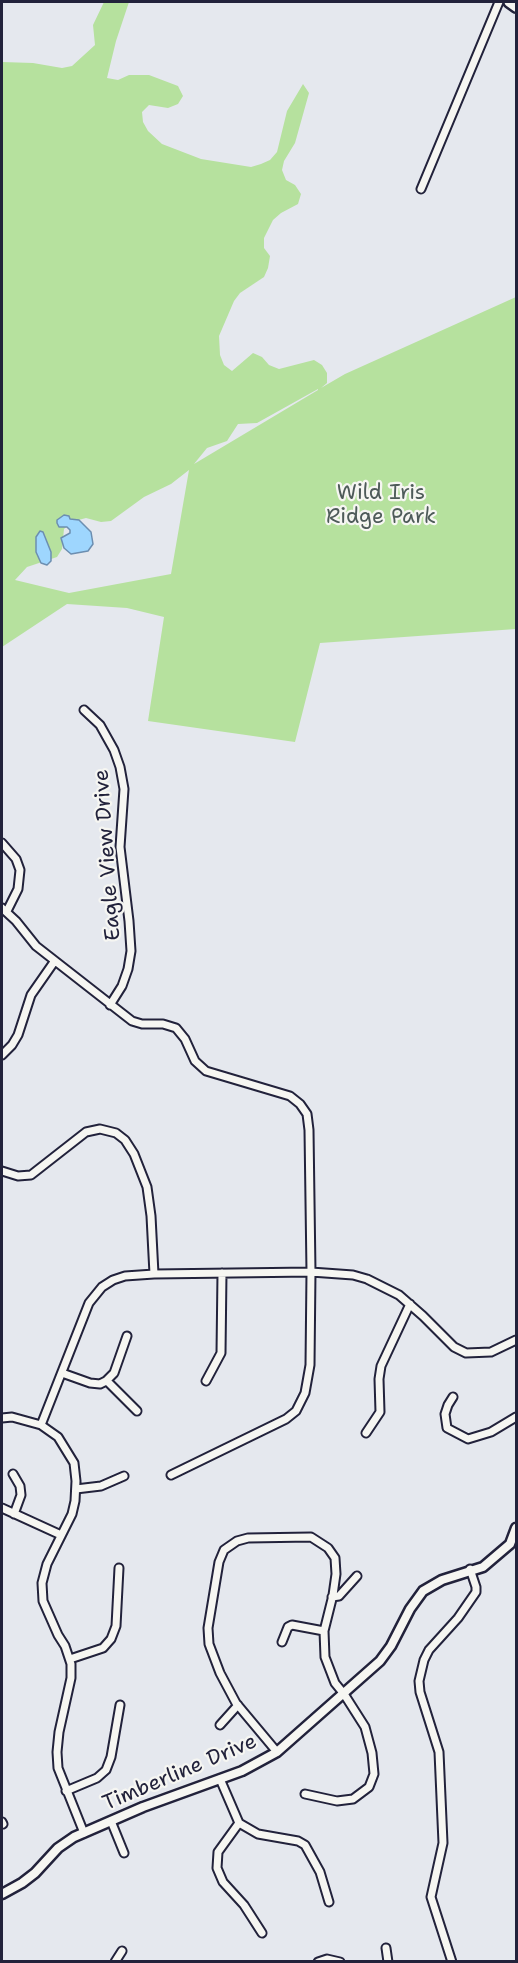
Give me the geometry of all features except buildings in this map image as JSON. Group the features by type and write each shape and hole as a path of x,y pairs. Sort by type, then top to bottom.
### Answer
{"main road":[{"path":"509,2 516,7"}],"street":[{"path":"422,189 499,2"},
{"name":"Eagle View Drive","path":"84,710 100,725 114,750 124,789 120,847 131,951 122,986 110,1005"},
{"path":"2,843 16,859 20,870 18,890 4,909 33,943 54,962 135,1023 163,1024 179,1031 185,1038 195,1060 206,1071 290,1096 304,1108 309,1121 311,1272 309,1373 305,1394 296,1411 286,1419 171,1475"},
{"path":"2,1055 18,1035 31,995 54,962"},
{"path":"2,1171 18,1176 31,1174 82,1134 100,1130 116,1133 125,1140 134,1154 147,1187 151,1206 154,1274"},
{"path":"41,1425 86,1310 98,1291 108,1282 118,1278 154,1274 311,1272 360,1276 385,1287 410,1304 454,1347 466,1353 491,1352 516,1340"},
{"path":"206,1381 218,1363 221,1353 222,1273"},
{"path":"366,1432 380,1412 381,1366 410,1304"},
{"path":"62,1373 90,1383 100,1384 107,1381 114,1373 127,1336"},
{"path":"107,1381 136,1411"},
{"path":"453,1396 445,1414 447,1428 468,1439 491,1432 516,1417"},
{"name":"Timberline Drive","path":"2,1418 12,1417 41,1425 58,1437 74,1463 76,1489 72,1514 42,1583 43,1601 70,1659 71,1678 59,1732 58,1768 84,1833"},
{"path":"13,1474 20,1486 21,1495 14,1514"},
{"path":"76,1489 101,1486 124,1476"},
{"path":"2,1508 61,1535"},
{"name":"Timberline Drive","path":"2,1894 35,1874 58,1848 84,1833 242,1771 278,1752 380,1661 423,1591 442,1580 483,1566 510,1544 516,1528"},
{"path":"278,1752 238,1705 220,1673 209,1644 208,1628 219,1562 224,1550 237,1540 248,1538 311,1537 319,1540 335,1558 336,1574 324,1631 325,1657 335,1683 359,1716 367,1734 374,1765 373,1780 361,1795 348,1801 305,1794"},
{"path":"70,1659 103,1648 111,1639 116,1626 119,1568"},
{"path":"452,1962 431,1897 443,1843 439,1752 420,1692 419,1681 429,1650 458,1618 476,1592 470,1569"},
{"path":"332,1597 339,1596 357,1576"},
{"path":"282,1642 290,1626 324,1631"},
{"path":"66,1791 97,1778 106,1770 111,1757 120,1705"},
{"path":"220,1725 238,1705"},
{"path":"220,1779 239,1822 264,1836 302,1842 321,1872 329,1902"},
{"path":"111,1821 124,1853"},
{"path":"239,1822 218,1852 217,1868 224,1882 244,1905 262,1933"},
{"path":"386,1948 388,1962"},
{"path":"114,1962 122,1951"},
{"path":"318,1962 327,1959 340,1962"}],"green space":[{"name":"Wild Iris Ridge Park","path":"104,2 129,2 107,78 118,80 129,75 149,75 178,86 183,96 178,104 168,108 149,105 142,112 143,122 148,131 162,144 201,159 251,167 270,160 277,152 287,111 303,84 309,93 295,143 284,161 282,170 286,180 295,185 301,194 298,204 273,220 264,238 264,248 270,256 264,277 240,293 234,301 219,336 220,355 224,365 232,371 253,353 262,357 269,365 279,369 314,360 322,365 327,373 327,383 321,388 345,374 516,297 516,629 320,643 295,742 148,721 164,617 127,608 67,604 2,647 2,62 33,63 62,68 72,66 95,45 93,25","holes":["318,390 194,464 207,448 227,441 238,424 257,423","189,470 171,574 69,593 15,580 27,567 57,557 62,549 64,529 71,522 86,518 101,522 111,521 144,497 171,484"]}],"water":[{"path":"64,515 69,516 70,519 79,520 91,532 93,544 88,551 71,554 64,548 61,538 70,533 70,530 67,527 59,527 57,520"},
{"path":"40,531 43,532 51,552 51,561 47,565 41,563 36,552 36,537"}]}
